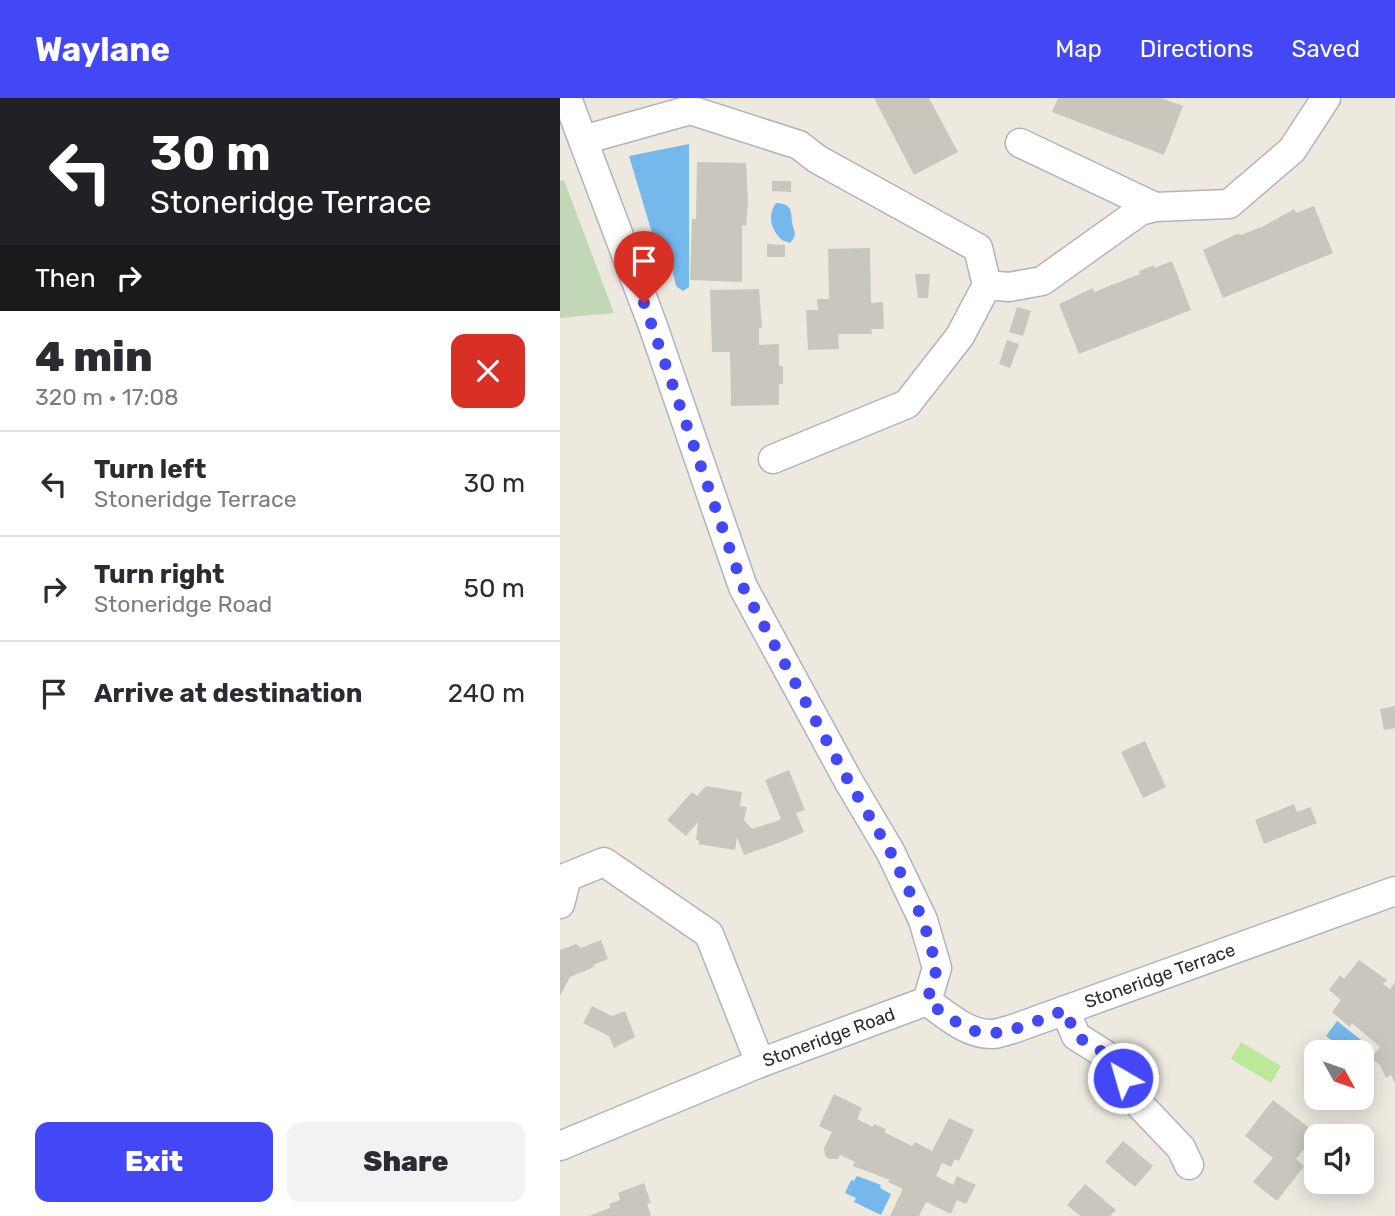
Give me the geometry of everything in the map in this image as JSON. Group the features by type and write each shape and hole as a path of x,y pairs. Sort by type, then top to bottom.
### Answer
{"street":[{"path":"567,98 653,326 743,587 890,851 923,920 937,968 927,1001"},
{"path":"987,285 1009,287 1042,281 1140,211 1155,207 1229,204 1292,150 1326,98"},
{"path":"583,140 690,110 799,145 817,159 978,248 987,285 960,336 907,404 773,459"},
{"path":"1020,143 1155,207"},
{"path":"560,904 564,867 604,862 709,934 760,1063"},
{"name":"Stoneridge Terrace","path":"927,1001 976,1032 992,1034 1013,1029 1395,891"},
{"name":"Stoneridge Road","path":"560,1146 760,1063 927,1001"},
{"path":"1065,1010 1076,1036 1104,1053 1140,1105 1181,1148 1189,1165"}],"green space":[{"path":"564,180 614,313 560,318 560,181"},
{"path":"1241,1042 1281,1066 1271,1083 1231,1059"}],"water":[{"path":"689,144 689,287 683,291 676,286 669,257 658,253 629,156"},
{"path":"776,203 787,206 790,211 795,235 790,243 782,240 773,227 771,218"},
{"path":"1337,1021 1361,1040 1331,1040 1326,1036"},
{"path":"857,1176 881,1185 880,1188 891,1194 881,1215 854,1202 856,1198 845,1193 851,1180 854,1181"}],"building":[{"path":"874,98 929,98 958,152 914,175"},
{"path":"1058,98 1161,98 1183,106 1164,155 1052,112"},
{"path":"697,162 746,163 748,202 746,226 742,225 742,282 690,280 692,219 696,219"},
{"path":"772,181 791,181 791,192 772,191"},
{"path":"1314,206 1333,253 1223,298 1203,250 1239,233 1240,235 1262,227 1294,209 1296,213"},
{"path":"767,244 785,245 785,257 767,257"},
{"path":"870,248 871,303 883,302 884,329 871,329 872,334 838,334 839,349 808,350 806,310 818,310 817,299 829,299 828,249"},
{"path":"1172,261 1191,310 1079,354 1059,304 1093,288 1094,292 1140,274 1139,271 1154,265 1154,268"},
{"path":"915,274 930,274 928,298 918,298"},
{"path":"759,289 762,328 759,328 759,345 779,344 779,366 783,366 783,384 779,384 779,405 731,406 730,352 712,352 710,290"},
{"path":"1017,307 1031,311 1023,336 1009,332"},
{"path":"1007,340 1019,344 1010,368 999,364"},
{"path":"1395,706 1395,728 1384,730 1380,709"},
{"path":"1145,741 1166,787 1143,798 1121,752"},
{"path":"789,770 805,810 796,813 804,832 781,842 744,855 737,837 735,850 698,844 698,822 686,836 667,820 692,792 697,796 706,786 742,792 740,806 747,807 744,820 752,829 774,822 781,819 765,780"},
{"path":"1294,804 1297,812 1310,807 1317,823 1264,844 1255,820"},
{"path":"601,940 608,959 570,977 560,996 560,950 576,944 581,948"},
{"path":"1359,960 1387,980 1383,984 1390,989 1395,982 1395,1083 1391,1075 1386,1078 1380,1065 1374,1060 1374,1054 1380,1047 1374,1040 1352,1023 1350,1027 1332,1012 1341,1000 1329,990 1340,975 1344,979"},
{"path":"592,1006 612,1016 625,1011 635,1037 614,1048 609,1036 583,1023"},
{"path":"834,1094 862,1108 857,1119 873,1127 874,1124 886,1129 884,1132 912,1146 915,1142 932,1151 949,1118 974,1130 959,1161 955,1159 951,1167 942,1163 936,1176 953,1185 957,1176 976,1185 966,1204 957,1200 951,1214 926,1202 919,1216 890,1216 903,1189 888,1182 890,1180 853,1166 855,1162 840,1155 838,1159 825,1156 824,1148 832,1132 819,1126"},
{"path":"1273,1100 1304,1124 1304,1149 1296,1159 1304,1166 1277,1201 1253,1182 1273,1158 1245,1136"},
{"path":"1123,1141 1153,1166 1135,1187 1105,1162"},
{"path":"644,1183 651,1203 647,1204 651,1216 589,1216 610,1208 609,1204 620,1200 618,1193"},
{"path":"1085,1184 1116,1210 1110,1216 1080,1216 1067,1205"}],"route":[{"path":"644,303 743,587 849,782 890,851 923,920 937,968 927,1001 976,1032 992,1034 1065,1010 1076,1036 1104,1053 1123,1078"}]}
